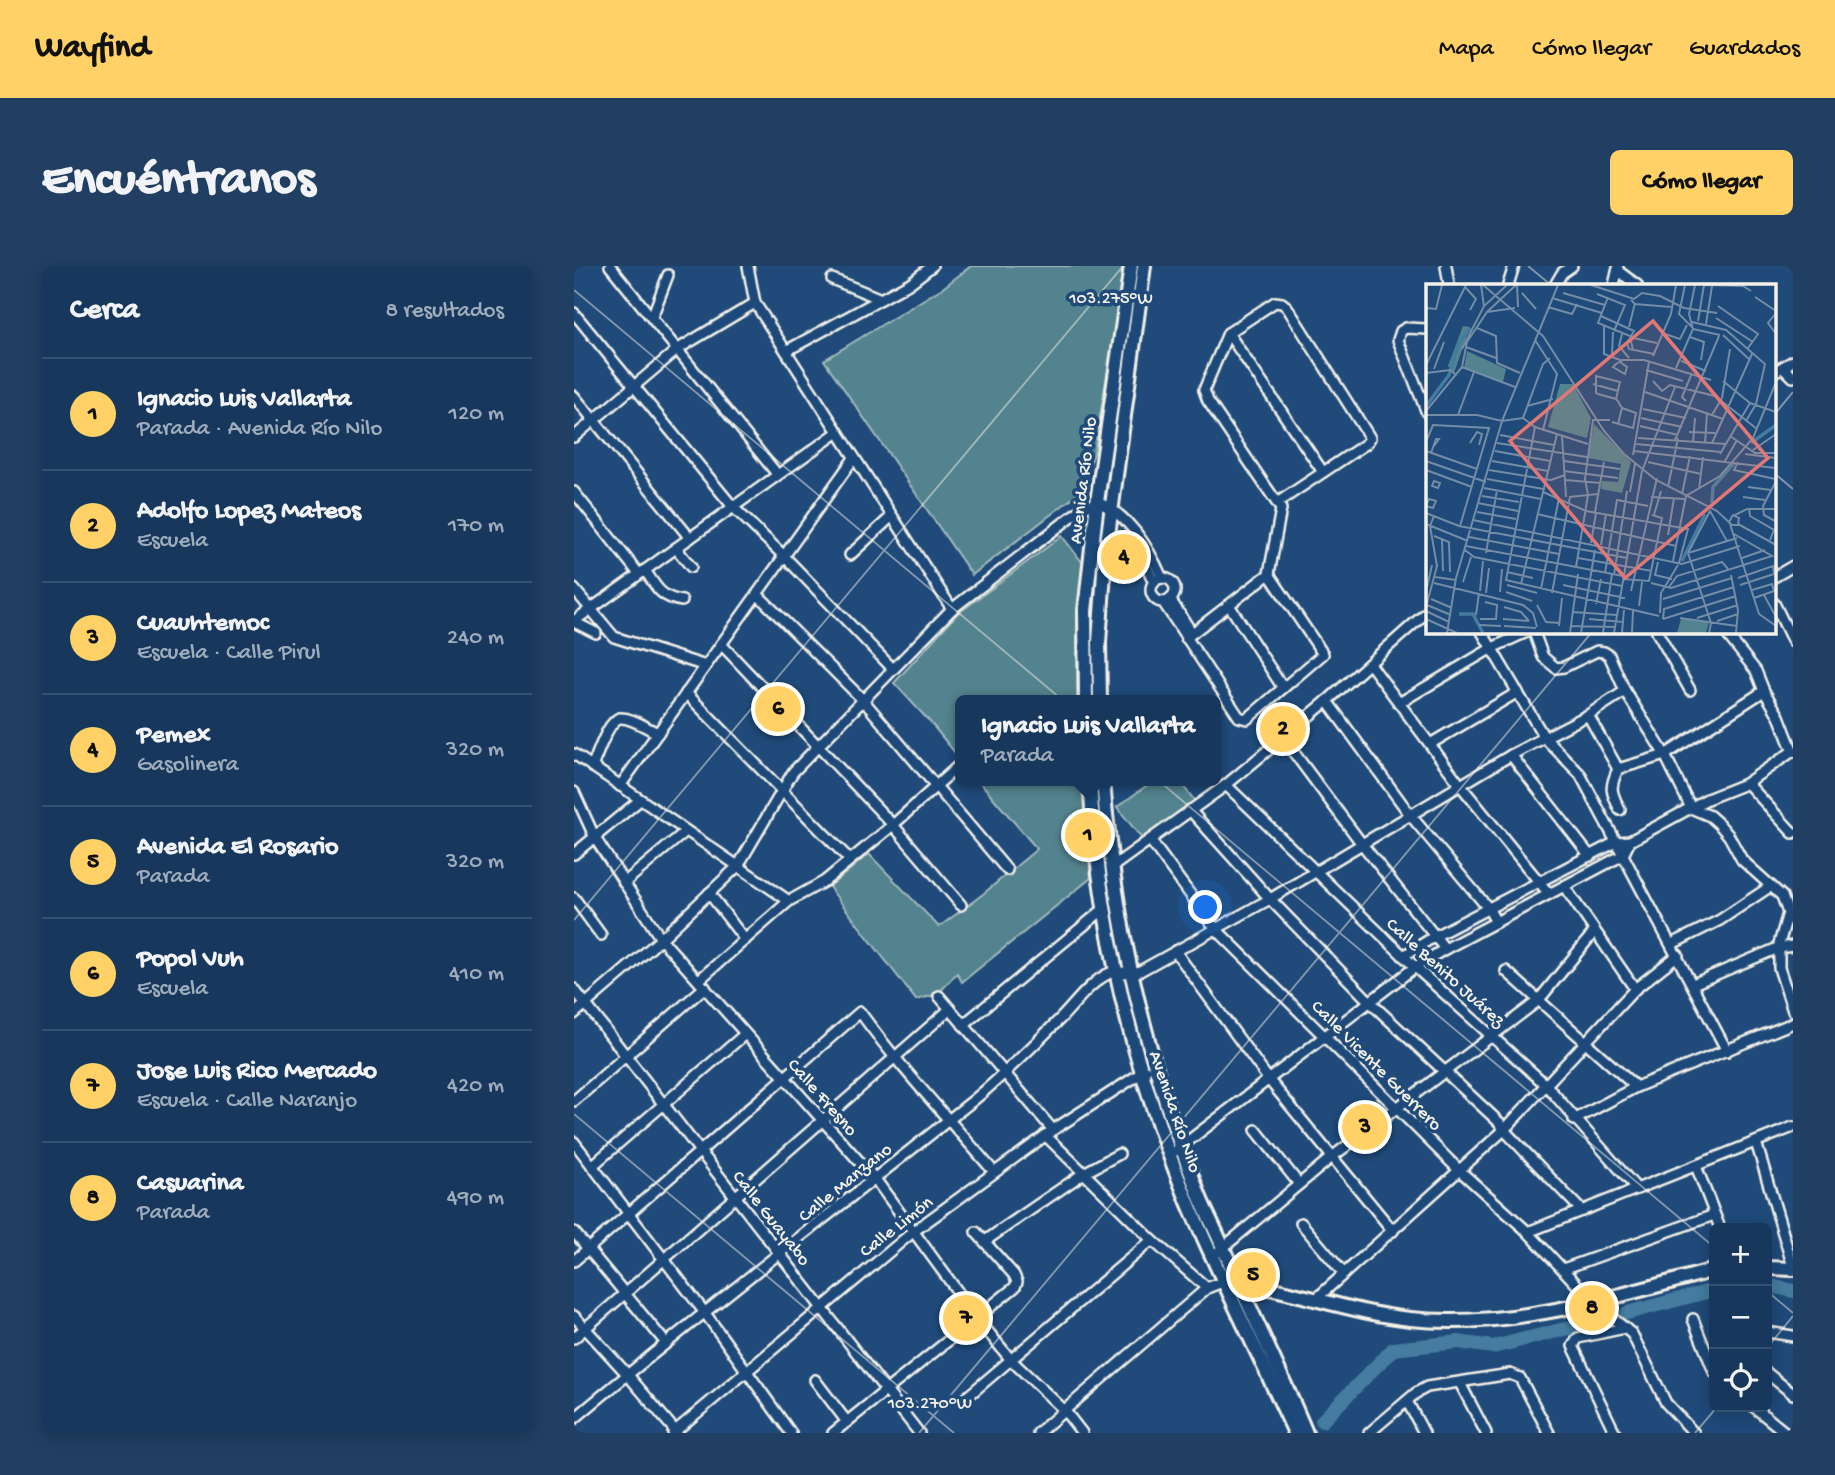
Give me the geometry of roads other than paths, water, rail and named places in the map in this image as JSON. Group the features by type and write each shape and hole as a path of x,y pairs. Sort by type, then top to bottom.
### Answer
{"main road":[{"name":"Avenida Río Nilo","path":"1086,695 1085,611 1097,502 1131,266"},
{"name":"Avenida Río Nilo","path":"1100,695 1099,642 1106,543 1144,266"},
{"name":"Avenida Río Nilo","path":"1091,786 1104,908 1116,971 1141,1072 1189,1203 1218,1252"},
{"name":"Avenida Río Nilo","path":"1104,786 1112,867 1131,975 1154,1067 1218,1252 1295,1433"},
{"path":"1772,1268 1793,1268"},
{"path":"1231,1281 1386,1315 1438,1320 1491,1319 1597,1305 1709,1271"},
{"name":"Avenida Río Nilo","path":"1231,1281 1282,1374 1306,1433"}],"street":[{"path":"748,266 755,303 952,609"},
{"path":"1446,266 1449,284"},
{"path":"1508,284 1514,266"},
{"path":"1556,284 1562,273 1572,266"},
{"path":"613,267 777,474"},
{"path":"786,351 910,283 928,267"},
{"path":"1618,268 1636,284"},
{"path":"652,317 668,275"},
{"path":"832,279 881,299"},
{"path":"1189,636 1269,574 1281,509 1204,394 1204,386 1227,333 1275,302 1287,307 1368,430 1370,438 1367,443 1277,503"},
{"path":"574,437 678,349 755,303"},
{"path":"574,313 733,507 785,555 893,669"},
{"path":"1426,329 1406,328 1401,331 1398,340 1426,410"},
{"path":"1227,333 1323,472"},
{"path":"1778,369 1793,361"},
{"path":"1778,369 1793,377"},
{"path":"574,396 690,538"},
{"path":"596,633 574,622 838,432"},
{"path":"620,786 854,458"},
{"path":"574,492 663,595 682,601"},
{"path":"574,1014 661,939 738,866 793,772 952,609 1080,510 1097,502 1110,508 1124,520 1144,544 1158,581"},
{"path":"850,555 892,516"},
{"path":"1092,550 1121,537 1127,528 1124,520"},
{"path":"1121,537 1131,541 1158,581"},
{"path":"676,548 691,567"},
{"path":"1776,576 1793,566"},
{"path":"1167,601 1239,717 1250,718 1323,654 1269,574"},
{"path":"1170,580 1175,586 1174,595 1167,601 1156,600 1153,596 1152,588 1158,581 1170,580"},
{"path":"574,589 614,637 706,666"},
{"path":"757,594 863,700 1007,870"},
{"path":"1229,605 1283,688"},
{"path":"1776,607 1793,642"},
{"path":"1112,867 1226,785 1327,701 1426,613"},
{"path":"1483,634 1544,737 1580,774 1727,1051"},
{"path":"1399,703 1492,648 1523,634"},
{"path":"1535,634 1543,657 1556,668 1564,667 1597,651 1606,653 1625,691 1665,755 1691,808 1710,816 1729,836 1742,860 1786,901 1788,913 1778,947 1780,976 1793,1012"},
{"path":"1658,634 1690,690"},
{"path":"1403,956 1437,935 1616,842 1630,841 1707,799 1747,782 1793,751 1756,671 1727,634"},
{"path":"721,644 893,825 961,905"},
{"path":"1370,664 1461,786 1549,894"},
{"path":"1116,971 1131,975 1270,899 1511,755 1588,715 1625,691"},
{"path":"1618,769 1665,755 1764,691"},
{"path":"1430,744 1518,692"},
{"path":"687,693 850,860"},
{"path":"1327,701 1411,816 1488,908 1496,922"},
{"path":"1588,715 1618,769"},
{"path":"592,767 611,725 616,720 626,719 658,733"},
{"path":"1283,738 1362,844 1445,948"},
{"path":"1511,755 1590,856"},
{"path":"576,758 789,901"},
{"path":"574,1101 789,901 825,881 955,769"},
{"path":"1618,769 1611,787 1620,810"},
{"path":"1747,782 1793,833"},
{"name":"Calle Benito Juárez","path":"1226,785 1403,956 1546,1086 1637,1189"},
{"name":"Calle Fresno","path":"574,792 594,838 661,939 875,1179 1011,1360 1065,1411 1082,1433"},
{"path":"1707,799 1710,816"},
{"path":"574,854 640,800"},
{"path":"1190,810 1270,899 1371,1003 1500,1123 1582,1211"},
{"path":"624,883 686,831"},
{"name":"Calle Vicente Guerrero","path":"1150,840 1215,928 1460,1170 1528,1232 1597,1305 1637,1342 1666,1403 1694,1433"},
{"path":"1170,1156 1415,967 1445,948 1623,855 1630,841"},
{"path":"1564,886 1635,989"},
{"path":"1672,944 1720,920 1771,886"},
{"path":"709,893 745,940"},
{"path":"574,898 601,935"},
{"path":"963,1025 1104,908"},
{"path":"1218,1252 1332,1157 1538,1001 1594,932"},
{"path":"1693,984 1778,947 1793,946"},
{"path":"1175,951 1269,1080 1393,1231"},
{"path":"1317,1298 1504,1130 1635,989 1678,955"},
{"name":"Calle Manzano","path":"575,1417 665,1342 1006,1074 1086,992 1107,974 1116,971"},
{"path":"1506,971 1636,1087"},
{"name":"Calle Guayabo","path":"574,989 919,1433"},
{"path":"939,996 1006,1074 1049,1132 1084,1173 1152,1240 1207,1288"},
{"path":"574,1338 950,1009"},
{"path":"574,1261 860,1012 894,1059 994,1172"},
{"path":"1574,1120 1636,1087 1793,1023"},
{"path":"592,1166 745,1034"},
{"name":"Calle Limón","path":"675,1432 914,1231 1049,1132 1141,1072 1154,1067"},
{"path":"1528,1232 1793,1127"},
{"path":"1256,1130 1299,1184"},
{"path":"1756,1142 1793,1268"},
{"path":"575,1145 705,1313 792,1433"},
{"path":"985,1241 1084,1173 1119,1154"},
{"path":"1696,1166 1718,1223"},
{"path":"1563,1269 1714,1215"},
{"path":"1301,1223 1344,1274"},
{"path":"574,1232 665,1342"},
{"path":"832,1433 1013,1288 1017,1282 1014,1275 976,1232"},
{"path":"968,1396 1152,1240"},
{"path":"1038,1433 1207,1288 1231,1281"},
{"path":"574,1316 675,1432"},
{"path":"1693,1320 1709,1360"},
{"path":"1615,1433 1573,1346 1578,1338 1622,1326"},
{"path":"1772,1333 1793,1336"},
{"path":"1369,1433 1427,1387 1510,1374 1520,1378 1549,1433"},
{"path":"1772,1377 1793,1394"},
{"path":"815,1380 847,1422"},
{"path":"1460,1383 1486,1433"},
{"path":"1407,1401 1424,1433"},
{"path":"1760,1412 1786,1433"}],"waterway":[{"path":"1771,1286 1793,1291"},
{"path":"1627,1313 1709,1291"},
{"path":"1322,1421 1393,1349 1458,1342 1493,1347 1601,1320"}],"place":[{"name":"Pemex","path":"1124,557"},
{"name":"Popol Vuh","path":"778,709"},
{"name":"Adolfo Lopez Mateos","path":"1283,729"},
{"name":"Ignacio Luis Vallarta","path":"1088,835"},
{"name":"Cuauhtemoc","path":"1365,1127"},
{"name":"Avenida El Rosario","path":"1253,1275"},
{"name":"Casuarina","path":"1592,1308"},
{"name":"Jose Luis Rico Mercado","path":"966,1318"}]}
